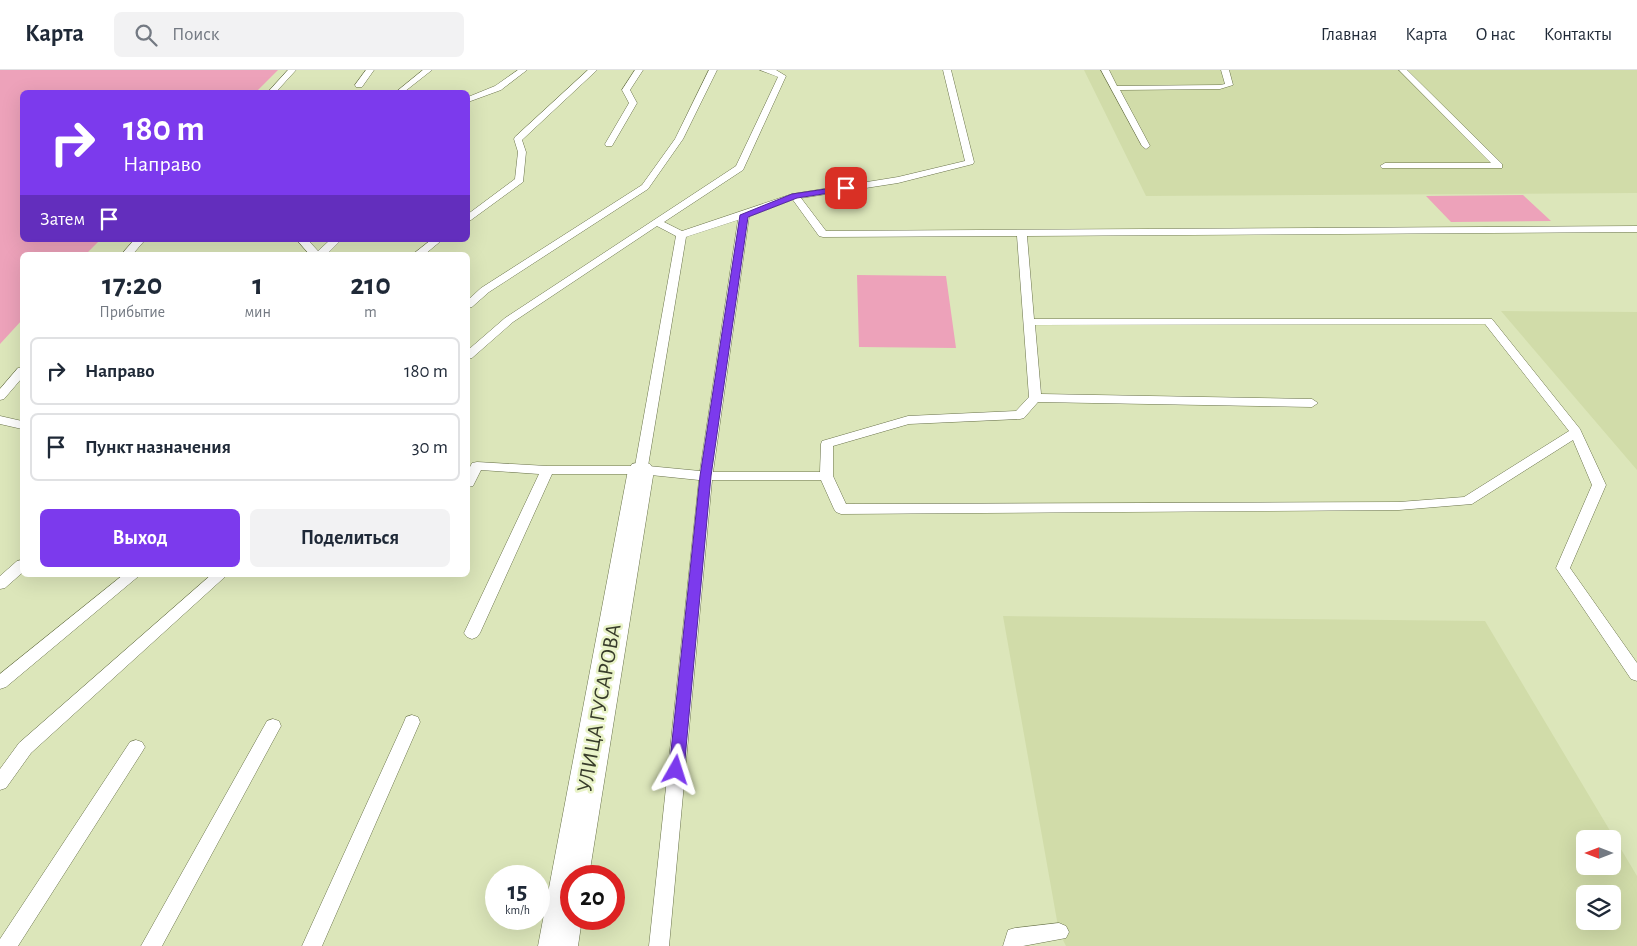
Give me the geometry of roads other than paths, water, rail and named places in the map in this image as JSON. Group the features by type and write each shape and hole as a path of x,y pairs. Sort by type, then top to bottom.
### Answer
{"street":[{"name":"УЛИЦА ГУСАРОВА","path":"558,946 641,470"}],"lane":[{"path":"274,90 292,70"},
{"path":"359,85 370,70"},
{"path":"403,90 428,70"},
{"path":"470,99 498,88 523,70"},
{"path":"470,217 520,180 522,152 518,139 593,70"},
{"path":"609,144 633,103 626,90 638,70"},
{"path":"470,303 485,290 645,187 679,139 713,70"},
{"path":"470,354 509,320 740,168 782,76 772,71 764,70"},
{"path":"657,222 681,235 795,196 898,180 970,162 947,70"},
{"path":"1105,70 1146,146"},
{"path":"1115,88 1220,88 1229,85 1225,70"},
{"path":"1385,166 1498,166 1403,70"},
{"path":"795,196 824,234 1637,230"},
{"path":"659,946 706,476 744,215"},
{"path":"1022,234 1035,398 1020,415 908,420 826,444 826,476 840,509 1399,506 1467,501 1576,432"},
{"path":"641,470 681,235"},
{"path":"129,252 138,242"},
{"path":"304,242 315,252"},
{"path":"322,252 334,242"},
{"path":"421,252 434,242"},
{"path":"1030,322 1488,322 1576,432 1598,485 1563,568 1637,675"},
{"path":"0,396 20,373"},
{"path":"1035,398 1312,403"},
{"path":"0,420 20,425"},
{"path":"470,480 478,466 547,470 641,470 706,476 826,476"},
{"path":"472,633 547,470"},
{"path":"0,584 20,567"},
{"path":"0,683 131,577"},
{"path":"0,783 25,748 218,577"},
{"path":"312,946 412,722"},
{"path":"151,946 273,726"},
{"path":"7,946 136,748"},
{"path":"1013,946 1015,937 1059,932"}]}
